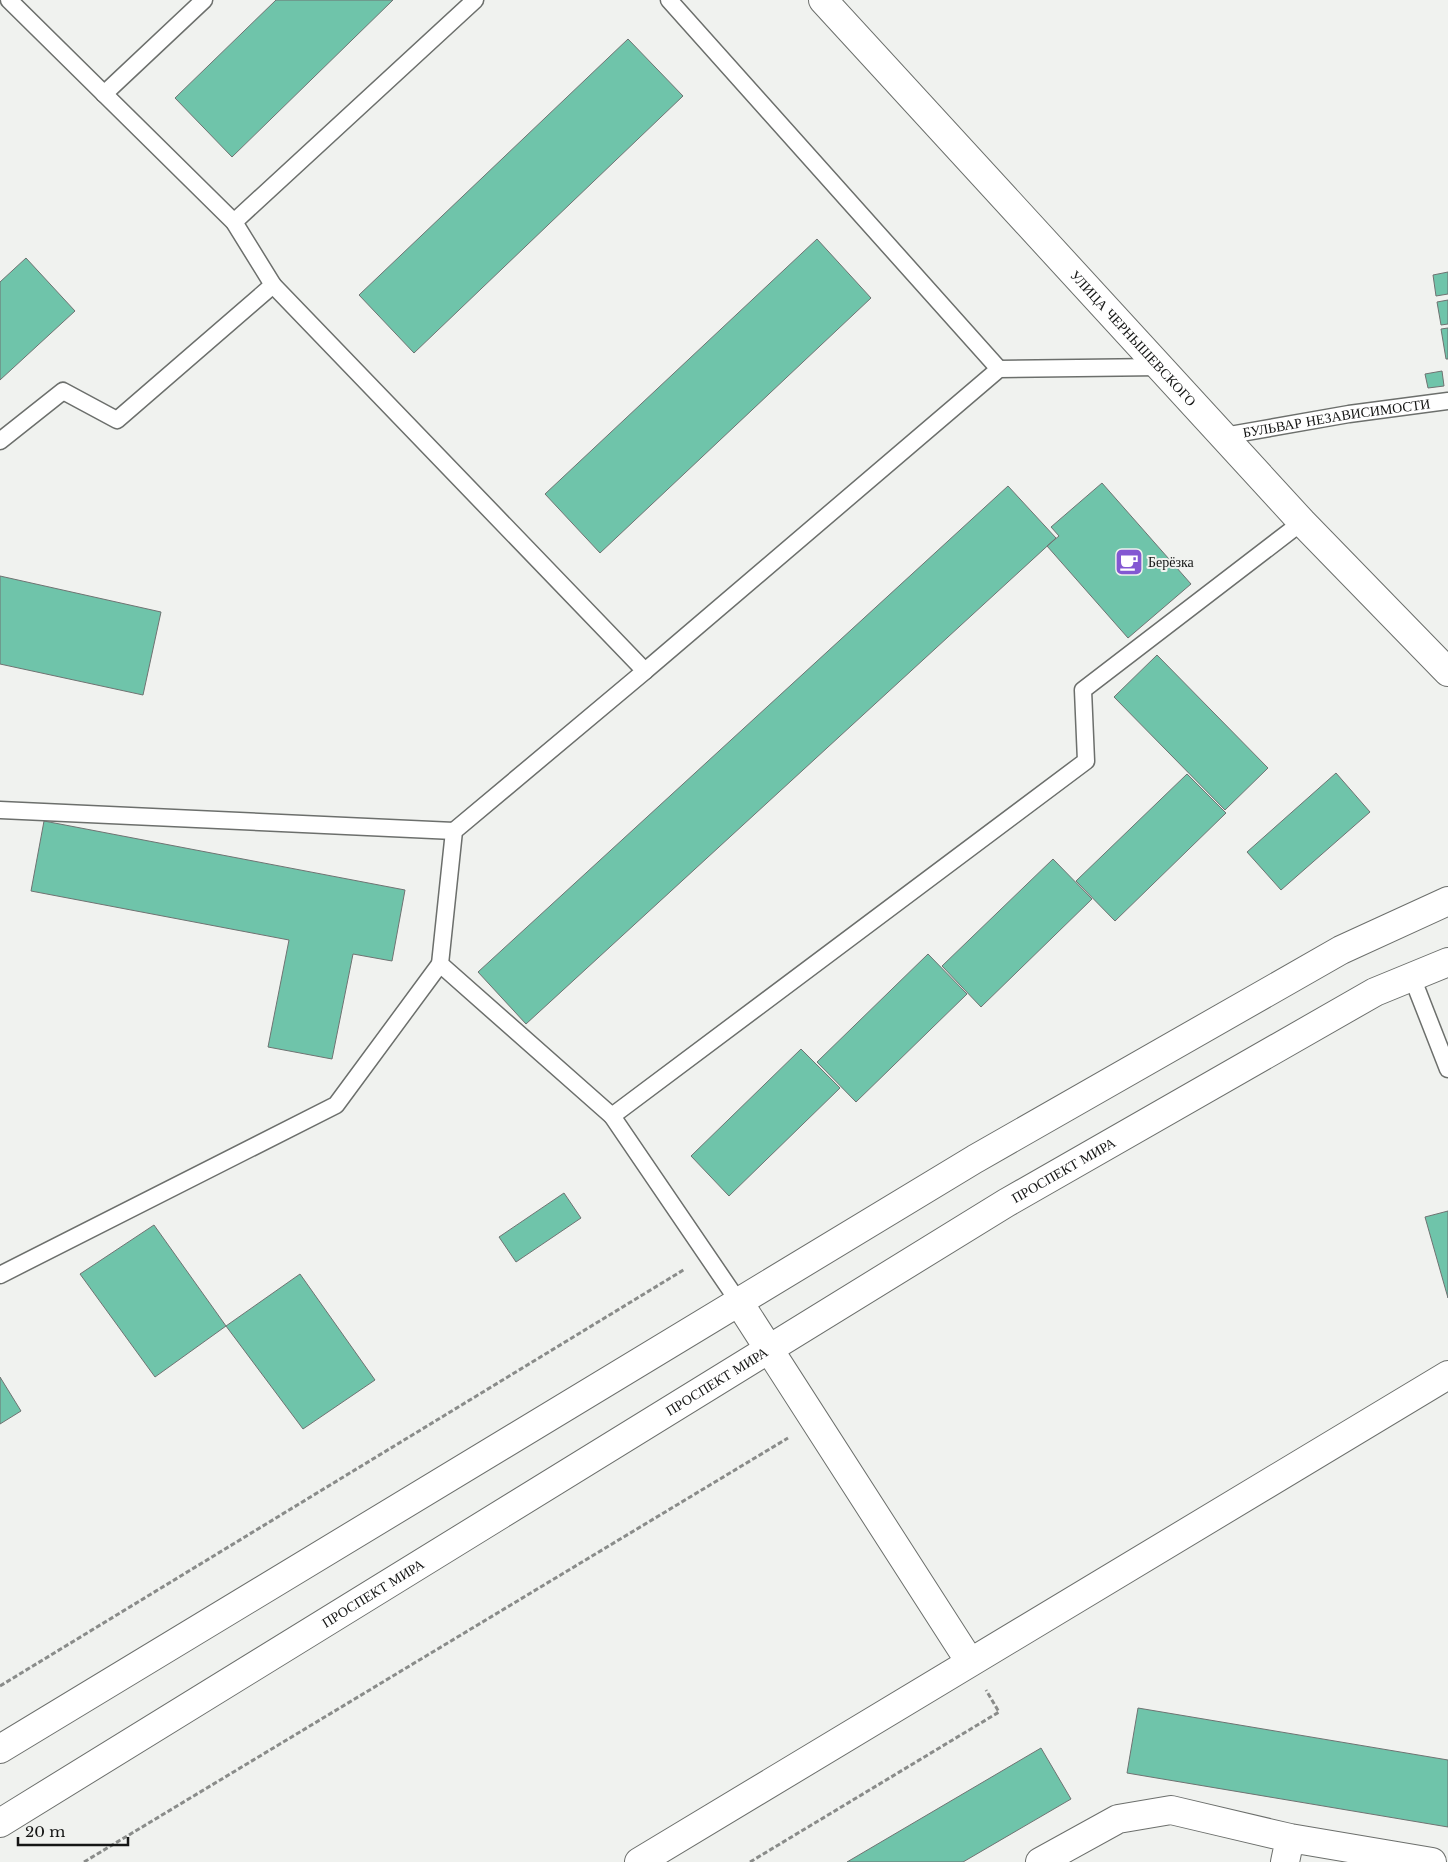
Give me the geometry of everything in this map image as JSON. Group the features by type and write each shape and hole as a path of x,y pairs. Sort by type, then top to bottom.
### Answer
{"main road":[{"name":"УЛИЦА ЧЕРНЫШЕВСКОГО","path":"824,0 1302,522 1448,672"},
{"path":"0,1748 976,1159 1341,950 1448,901"},
{"name":"ПРОСПЕКТ МИРА","path":"0,1823 1006,1203 1375,992 1448,962"},
{"path":"738,1301 970,1662"},
{"path":"639,1862 1448,1375"},
{"path":"1040,1862 1118,1819 1171,1810 1288,1850 1432,1862"}],"lane":[{"path":"8,0 234,222 273,285 646,671"},
{"path":"104,94 204,0"},
{"path":"234,222 474,0"},
{"path":"669,0 999,369"},
{"path":"0,441 63,391 117,420 273,285"},
{"path":"0,810 454,831 646,671 999,369 1161,368"},
{"name":"БУЛЬВАР НЕЗАВИСИМОСТИ","path":"1224,436 1349,414 1448,401"},
{"path":"612,1116 1086,761 1083,690 1302,522"},
{"path":"0,1275 336,1105 440,964 454,831"},
{"path":"440,964 612,1116 738,1301"},
{"path":"1412,977 1448,1070"}],"path":[{"path":"0,1686 707,1255"},
{"path":"84,1862 815,1422"},
{"path":"750,1862 999,1712 970,1662"}],"building":[{"path":"276,0 393,0 232,157 175,98"},
{"path":"628,39 683,96 414,353 359,295"},
{"path":"817,239 871,298 600,553 545,494"},
{"path":"26,258 75,311 0,380 0,282"},
{"path":"1448,272 1448,294 1436,296 1433,275"},
{"path":"1448,300 1448,324 1441,325 1437,302"},
{"path":"1448,328 1448,359 1446,359 1441,329"},
{"path":"1442,371 1444,386 1428,388 1425,374"},
{"path":"1102,483 1191,584 1128,638 1047,546 1059,536 1051,527"},
{"path":"1008,486 1056,538 526,1024 478,972"},
{"path":"0,576 161,612 143,695 0,664"},
{"path":"1157,655 1268,768 1225,810 1114,697"},
{"path":"1336,773 1370,812 1281,890 1247,852"},
{"path":"1187,774 1226,813 1115,921 1076,881"},
{"path":"44,821 405,890 392,961 353,954 332,1059 268,1047 289,940 31,891"},
{"path":"1053,859 1092,899 981,1007 942,966"},
{"path":"928,954 967,994 856,1102 817,1062"},
{"path":"801,1049 840,1088 729,1196 691,1156"},
{"path":"564,1193 581,1218 516,1262 499,1237"},
{"path":"1448,1211 1448,1298 1425,1217"},
{"path":"154,1225 226,1326 155,1377 80,1274"},
{"path":"300,1274 375,1380 303,1429 226,1326"},
{"path":"0,1377 21,1411 0,1424"},
{"path":"1138,1708 1448,1760 1448,1827 1127,1773"},
{"path":"1041,1748 1071,1799 963,1862 847,1862"}],"place":[{"name":"Берёзка","path":"1129,562"}]}
